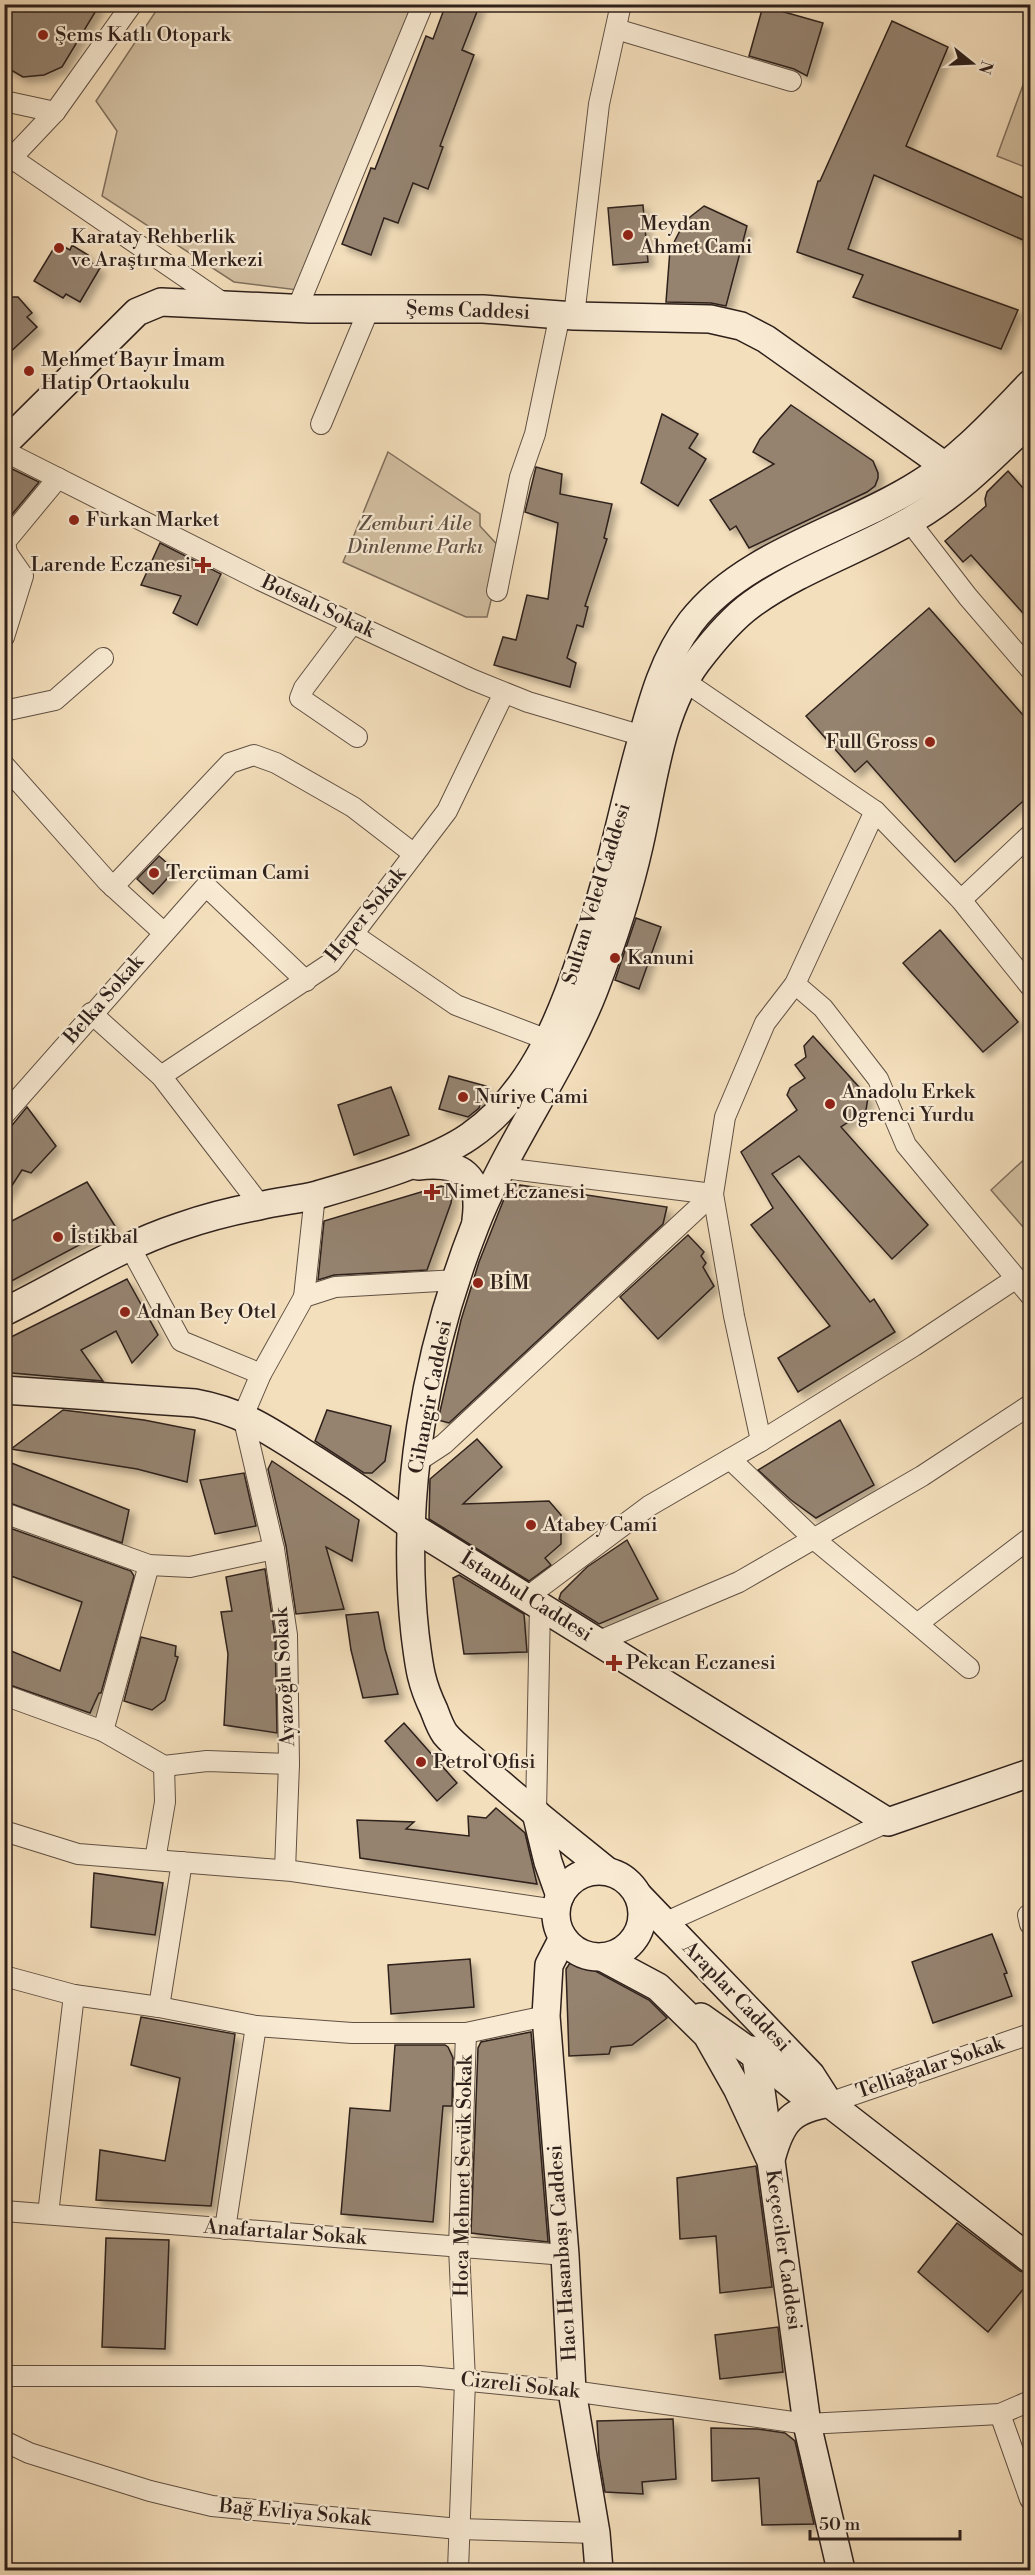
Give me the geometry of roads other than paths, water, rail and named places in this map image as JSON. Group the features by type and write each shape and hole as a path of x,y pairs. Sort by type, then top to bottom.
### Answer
{"street":[{"path":"132,4 55,112 9,163 226,305"},
{"path":"297,309 423,4"},
{"path":"497,591 520,477 535,434 567,315 599,104 621,4"},
{"path":"616,28 791,81"},
{"path":"4,100 55,112"},
{"name":"Şems Caddesi","path":"4,444 137,312 161,302 297,309 483,309 567,315 710,319 741,326 766,339 945,466"},
{"path":"321,424 369,309"},
{"name":"Sultan Veled Caddesi","path":"476,1225 503,1167 561,1064 597,983 630,884 665,734 675,674 675,646 691,622 728,584 752,568 922,483 945,466 1030,384"},
{"name":"Sultan Veled Caddesi","path":"8,1314 130,1248 177,1227 261,1205 315,1196 398,1168 449,1149 491,1120 519,1088 548,1040 589,937 643,736 675,674 714,642 748,607 772,591 910,522 965,483 1030,421"},
{"name":"Botsalı Sokak","path":"4,451 260,580 504,693 643,736"},
{"path":"4,637 23,576 7,553 6,537 58,478"},
{"path":"910,522 968,597 1030,669"},
{"path":"352,624 304,688 300,698 357,737"},
{"path":"4,711 55,700 103,658"},
{"path":"675,674 875,811 961,900 1030,986"},
{"name":"Heper Sokak","path":"161,1076 331,963 447,811 504,693"},
{"path":"113,887 230,763 254,755 276,763 353,807 414,854"},
{"path":"4,765 113,887 164,933"},
{"path":"761,1441 734,1316 713,1194 725,1117 765,1023 795,984 875,811"},
{"path":"961,900 1030,835"},
{"name":"Belka Sokak","path":"4,1115 206,886 306,981"},
{"path":"354,935 456,1005 548,1040"},
{"path":"795,984 823,1008 878,1079 906,1145 1030,1295"},
{"path":"92,1013 161,1076 261,1205"},
{"path":"398,1168 445,1165 459,1170 477,1189 476,1225"},
{"path":"503,1167 713,1194"},
{"path":"354,1485 384,1488 396,1482 415,1463 444,1444 713,1194"},
{"path":"243,1416 261,1374 304,1296 315,1196"},
{"name":"Cihangir Caddesi","path":"476,1225 437,1350 415,1463 411,1526 412,1602 420,1682 444,1732 536,1813 607,1871 630,1884 638,1895"},
{"path":"130,1248 182,1341 261,1374"},
{"path":"638,1895 641,1922 636,1935 628,1945 616,1953 602,1957 587,1955 574,1949 564,1938 557,1925 558,1903 536,1813 533,1602 649,1506 761,1441 914,1346 1015,1279"},
{"path":"304,1296 335,1287 457,1280"},
{"name":"İstanbul Caddesi","path":"6,1389 195,1403 222,1408 243,1416 354,1485 411,1526 888,1822"},
{"path":"597,1642 739,1582 922,1476 1030,1405"},
{"name":"Ayazoğlu Sokak","path":"243,1416 274,1549 287,1635 289,1764 285,1870"},
{"path":"730,1459 814,1539 969,1668"},
{"path":"4,1513 149,1565 190,1567 274,1549"},
{"path":"917,1624 1030,1538"},
{"path":"103,1731 149,1565"},
{"path":"4,1695 103,1731 164,1766 207,1761 289,1764"},
{"path":"155,1860 165,1802 164,1766"},
{"path":"664,1923 888,1822 1030,1773"},
{"path":"4,1831 78,1854 285,1870 558,1903"},
{"path":"159,2007 182,1862"},
{"path":"558,1903 568,1884 580,1875 593,1871 607,1871"},
{"name":"Araplar Caddesi","path":"638,1895 811,2075 829,2103"},
{"path":"1030,1914 1028,1915 1030,1924"},
{"name":"Hacı Hasanbaşı Caddesi","path":"564,1938 549,1965 546,2016 565,2255 572,2391 596,2533 599,2571"},
{"name":"Keçeciler Caddesi","path":"602,1957 658,1987 706,2035 737,2088 771,2161 807,2424 841,2571"},
{"path":"715,1975 756,2056 771,2161"},
{"path":"4,1976 74,1995 159,2007 256,2026 352,2033 466,2033 546,2016"},
{"name":"Araplar Caddesi","path":"658,1987 756,2056 799,2091 829,2103 1030,2259"},
{"path":"48,2214 74,1995"},
{"path":"225,2229 256,2026"},
{"name":"Hoca Mehmet Sevük Sokak","path":"458,2571 465,2381 459,2247 466,2033"},
{"name":"Telliağalar Sokak","path":"829,2103 1030,2034"},
{"path":"771,2161 778,2135 790,2117 806,2108 829,2103"},
{"name":"Anafartalar Sokak","path":"4,2211 565,2255"},
{"name":"Cizreli Sokak","path":"4,2376 419,2376 572,2391 807,2424 1000,2414 1030,2401"},
{"path":"1000,2414 1030,2499"},
{"name":"Bağ Evliya Sokak","path":"4,2441 40,2457 150,2491 212,2506 459,2529 596,2533"}],"place":[{"name":"Şems Katlı Otopark","path":"43,35"},
{"name":"Meydan Ahmet Cami","path":"628,235"},
{"name":"Karatay Rehberlik ve Araştırma Merkezi","path":"59,248"},
{"name":"Mehmet Bayır İmam Hatip Ortaokulu","path":"29,371"},
{"name":"Furkan Market","path":"74,520"},
{"name":"Larende Eczanesi","path":"203,565"},
{"name":"Full Gross","path":"930,742"},
{"name":"Tercüman Cami","path":"154,873"},
{"name":"Kanuni","path":"615,958"},
{"name":"Nuriye Cami","path":"463,1097"},
{"name":"Anadolu Erkek Ogrenci Yurdu","path":"830,1104"},
{"name":"Nimet Eczanesi","path":"432,1192"},
{"name":"İstikbal","path":"58,1237"},
{"name":"BİM","path":"478,1283"},
{"name":"Adnan Bey Otel","path":"125,1312"},
{"name":"Atabey Cami","path":"531,1525"},
{"name":"Pekcan Eczanesi","path":"614,1663"},
{"name":"Petrol Ofisi","path":"421,1762"}],"park label":[{"name":"Zemburi Aile Dinlenme Parkı","path":"415,536"}]}
